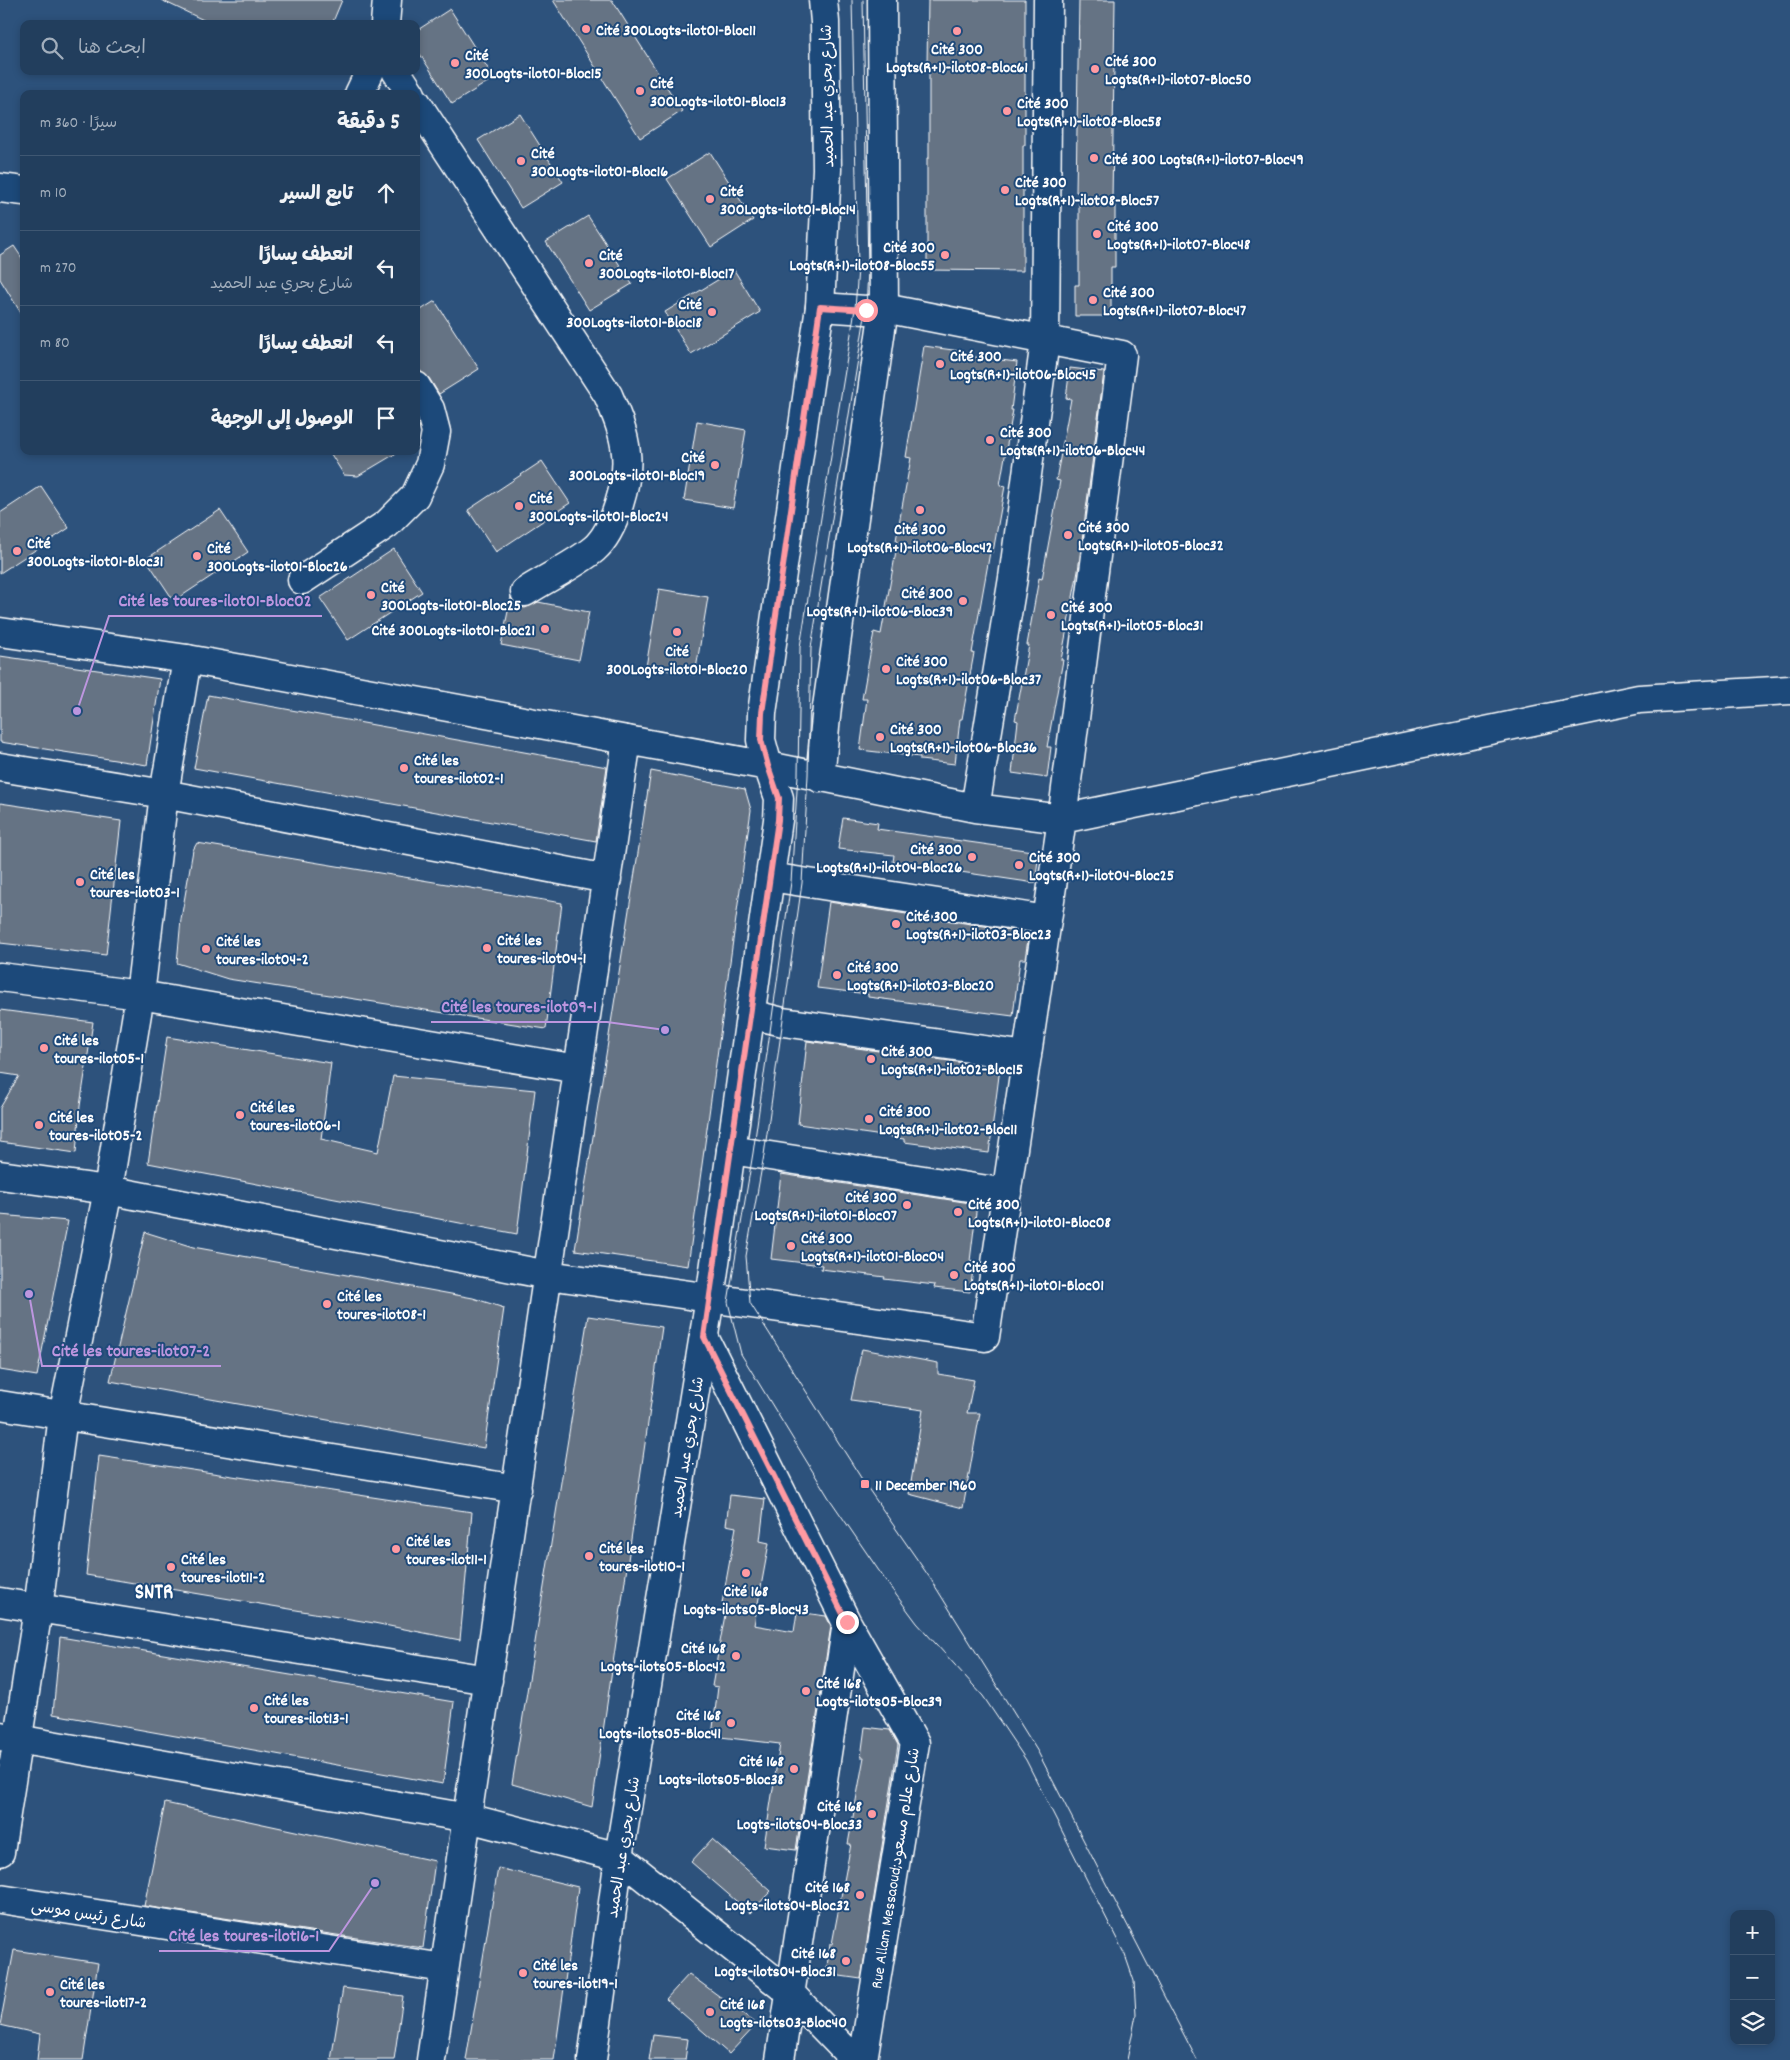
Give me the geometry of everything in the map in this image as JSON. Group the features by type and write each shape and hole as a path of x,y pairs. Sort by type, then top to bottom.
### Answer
{"street":[{"path":"386,20 388,0"},
{"name":"شارع بحري عبد الحميد","path":"592,2060 619,1857 710,1298 770,877 779,798 761,740 762,713 820,307 827,169 823,0"},
{"path":"820,778 827,707 884,308 882,0"},
{"path":"975,808 1013,578 1045,341 1048,0"},
{"path":"361,90 368,75"},
{"path":"399,75 408,90"},
{"path":"420,108 608,395 621,426 627,454 625,479 619,505 610,528 595,549 525,592"},
{"path":"0,188 20,190"},
{"path":"0,1175 108,1190 548,1275 985,1337 1062,819 1122,355 884,308 866,310 820,307"},
{"path":"302,580 387,524 415,496 430,464 436,432 430,409 420,393"},
{"path":"0,632 187,659 768,766 975,808 1062,819 1639,699 1790,690"},
{"path":"0,1852 9,1737 38,1609 63,1416 108,1190 140,995 164,794 187,659"},
{"path":"431,2060 627,740"},
{"path":"0,767 164,794 607,879"},
{"path":"770,877 1047,920"},
{"path":"0,977 140,995 578,1069"},
{"path":"750,1014 783,1022 1027,1056"},
{"path":"731,1150 1007,1193"},
{"name":"Rue Allam Messaoud;شارع علام مسعود","path":"704,1337 847,1622 915,1743 863,2060"},
{"path":"0,1405 516,1489"},
{"path":"0,1602 488,1680"},
{"path":"780,2060 847,1622"},
{"path":"9,1737 468,1818 619,1857 790,1992 855,2060"},
{"name":"شارع رئيس موسى","path":"0,1899 444,1968"}],"building":[{"path":"161,0 342,0 334,20 204,20"},
{"path":"553,0 612,0 682,111 640,138"},
{"path":"928,0 1025,0 1023,271 927,270 927,158 929,158"},
{"path":"1079,0 1115,0 1112,200 1115,200 1115,267 1111,267 1111,316 1075,316 1075,285 1079,285 1079,192 1076,192"},
{"name":"Cité 300Logts-ilot01-Bloc15","path":"450,9 494,78 452,104 420,54 420,28"},
{"name":"Cité 300Logts-ilot01-Bloc16","path":"520,114 563,182 521,208 478,140"},
{"name":"Cité 300Logts-ilot01-Bloc14","path":"710,152 753,220 711,247 667,179"},
{"name":"Cité 300Logts-ilot01-Bloc17","path":"588,216 632,284 589,310 546,242"},
{"path":"14,246 20,255 20,312 0,279 0,255"},
{"name":"Cité 300Logts-ilot01-Bloc18","path":"734,270 760,312 691,354 665,312"},
{"path":"435,301 479,369 439,394 429,378 420,370 420,310"},
{"path":"924,346 960,351 959,355 1017,362 1011,410 1013,410 1000,485 1005,486 993,552 990,552 972,653 974,653 962,719 960,719 955,764 920,760 920,757 860,750 867,699 862,699 874,632 881,634 898,540 896,540 911,458 906,457"},
{"path":"1070,368 1104,372 1078,571 1047,747 1051,747 1047,778 1012,773 1018,721 1015,720 1029,645 1027,645 1039,578 1042,579 1060,481 1056,480 1071,399 1066,398"},
{"name":"Cité 300Logts-ilot01-Bloc19","path":"697,421 746,430 733,508 684,500"},
{"path":"332,455 393,455 358,476 344,475"},
{"name":"Cité 300Logts-ilot01-Bloc24","path":"542,461 570,503 496,552 468,510"},
{"name":"Cité 300Logts-ilot01-Bloc31","path":"41,486 69,528 0,573 0,513"},
{"name":"Cité 300Logts-ilot01-Bloc26","path":"220,510 248,552 174,601 146,559"},
{"name":"Cité 300Logts-ilot01-Bloc25","path":"394,549 422,592 348,640 320,598"},
{"name":"Cité 300Logts-ilot01-Bloc20","path":"659,589 708,597 695,675 646,667"},
{"name":"Cité 300Logts-ilot01-Bloc21","path":"511,597 517,606 525,608 538,602 589,612 579,660 501,645"},
{"path":"0,656 160,679 147,765 0,742"},
{"name":"Cité les toures-ilot02-1","path":"208,695 607,767 596,841 194,768"},
{"path":"651,771 745,789 751,810 688,1266 575,1250"},
{"name":"Cité les toures-ilot03-1","path":"0,803 121,821 106,955 0,943"},
{"path":"843,818 878,823 877,829 1039,852 1035,883 893,862 894,855 838,849"},
{"name":"Cité les toures-ilot04-1","path":"197,843 562,903 546,1029 228,979 177,963 181,919 193,850"},
{"path":"829,902 1029,933 1025,959 1020,959 1013,1016 868,997 868,994 817,988"},
{"path":"0,1010 93,1022 80,1106 76,1153 0,1142 0,1108 19,1076 0,1073"},
{"name":"Cité les toures-ilot06-1","path":"167,1037 331,1063 321,1139 378,1152 393,1076 535,1090 517,1234 148,1163"},
{"path":"807,1041 1000,1068 989,1153 904,1142 904,1139 798,1124"},
{"path":"781,1174 977,1204 970,1261 974,1262 970,1292 934,1288 935,1285 884,1279 885,1277 821,1269 822,1265 771,1259"},
{"path":"0,1215 68,1221 37,1376 0,1370"},
{"path":"145,1232 193,1247 473,1298 504,1308 484,1448 110,1381"},
{"name":"Cité les toures-ilot10-1","path":"588,1316 662,1327 592,1807 512,1784"},
{"path":"862,1349 938,1363 938,1374 974,1380 967,1413 980,1413 963,1508 909,1494 923,1410 851,1400"},
{"path":"99,1456 472,1512 460,1640 374,1623 86,1575"},
{"path":"730,1495 765,1499 760,1541 769,1543 754,1625 794,1632 797,1612 826,1616 831,1626 796,1850 764,1846 780,1744 712,1736 718,1687 712,1686 727,1604 722,1603 736,1527 726,1525"},
{"name":"Cité les toures-ilot13-1","path":"60,1637 454,1702 443,1784 53,1714"},
{"path":"865,1727 890,1730 898,1745 861,1979 826,1974 830,1944 832,1944 851,1844 848,1844 864,1757 861,1757"},
{"path":"165,1803 435,1861 423,1948 144,1906"},
{"path":"712,1839 771,1891 750,1913 691,1862"},
{"name":"Cité les toures-ilot19-1","path":"498,1868 578,1887 554,2060 466,2060"},
{"name":"Cité les toures-ilot17-2","path":"14,1950 98,1963 83,2060 37,2060 40,2034 0,2025"},
{"name":"Cité 168 Logts-ilots03-Bloc40","path":"689,1974 757,2024 729,2054 666,1999"},
{"path":"343,1988 403,1996 394,2060 331,2060"},
{"path":"653,2035 688,2039 685,2060 649,2060"}],"tram line":[{"path":"852,0 858,268 855,309 800,647 798,775 791,882 753,1153 728,1302 741,1354 829,1498 917,1623 983,1696 1026,1760 1125,1955 1134,1981 1136,2015 1127,2060"},
{"path":"863,0 868,269 866,310 811,648 808,775 802,883 764,1155 746,1256 750,1303 865,1484 930,1578 1038,1752 1197,2060"}],"place":[{"name":"Cité 300Logts-ilot01-Bloc11","path":"586,29"},
{"name":"Cité 300 Logts(R+1)-ilot08-Bloc61","path":"957,31"},
{"name":"Cité 300Logts-ilot01-Bloc15","path":"455,63"},
{"name":"Cité 300 Logts(R+1)-ilot07-Bloc50","path":"1095,69"},
{"name":"Cité 300Logts-ilot01-Bloc13","path":"640,91"},
{"name":"Cité 300 Logts(R+1)-ilot08-Bloc58","path":"1007,111"},
{"name":"Cité 300 Logts(R+1)-ilot07-Bloc49","path":"1094,158"},
{"name":"Cité 300Logts-ilot01-Bloc16","path":"521,161"},
{"name":"Cité 300 Logts(R+1)-ilot08-Bloc57","path":"1005,190"},
{"name":"Cité 300Logts-ilot01-Bloc14","path":"710,199"},
{"name":"Cité 300 Logts(R+1)-ilot07-Bloc48","path":"1097,234"},
{"name":"Cité 300 Logts(R+1)-ilot08-Bloc55","path":"945,255"},
{"name":"Cité 300Logts-ilot01-Bloc17","path":"589,263"},
{"name":"Cité 300 Logts(R+1)-ilot07-Bloc47","path":"1093,300"},
{"name":"Cité 300Logts-ilot01-Bloc18","path":"712,312"},
{"name":"Cité 300 Logts(R+1)-ilot06-Bloc45","path":"940,364"},
{"name":"Cité 300 Logts(R+1)-ilot06-Bloc44","path":"990,440"},
{"name":"Cité 300Logts-ilot01-Bloc19","path":"715,465"},
{"name":"Cité 300Logts-ilot01-Bloc24","path":"519,506"},
{"name":"Cité 300 Logts(R+1)-ilot06-Bloc42","path":"920,510"},
{"name":"Cité 300 Logts(R+1)-ilot05-Bloc32","path":"1068,535"},
{"name":"Cité 300Logts-ilot01-Bloc31","path":"17,551"},
{"name":"Cité 300Logts-ilot01-Bloc26","path":"197,556"},
{"name":"Cité 300Logts-ilot01-Bloc25","path":"371,595"},
{"name":"Cité 300 Logts(R+1)-ilot06-Bloc39","path":"963,601"},
{"name":"Cité 300 Logts(R+1)-ilot05-Bloc31","path":"1051,615"},
{"name":"Cité 300Logts-ilot01-Bloc21","path":"545,629"},
{"name":"Cité 300Logts-ilot01-Bloc20","path":"677,632"},
{"name":"Cité 300 Logts(R+1)-ilot06-Bloc37","path":"886,669"},
{"name":"Cité les toures-ilot01-Bloc02","path":"77,711"},
{"name":"Cité 300 Logts(R+1)-ilot06-Bloc36","path":"880,737"},
{"name":"Cité les toures-ilot02-1","path":"404,768"},
{"name":"Cité 300 Logts(R+1)-ilot04-Bloc26","path":"972,857"},
{"name":"Cité 300 Logts(R+1)-ilot04-Bloc25","path":"1019,865"},
{"name":"Cité les toures-ilot03-1","path":"80,882"},
{"name":"Cité 300 Logts(R+1)-ilot03-Bloc23","path":"896,924"},
{"name":"Cité les toures-ilot04-1","path":"487,948"},
{"name":"Cité les toures-ilot04-2","path":"206,949"},
{"name":"Cité 300 Logts(R+1)-ilot03-Bloc20","path":"837,975"},
{"name":"Cité les toures-ilot09-1","path":"665,1030"},
{"name":"Cité les toures-ilot05-1","path":"44,1048"},
{"name":"Cité 300 Logts(R+1)-ilot02-Bloc15","path":"871,1059"},
{"name":"Cité les toures-ilot06-1","path":"240,1115"},
{"name":"Cité 300 Logts(R+1)-ilot02-Bloc11","path":"869,1119"},
{"name":"Cité les toures-ilot05-2","path":"39,1125"},
{"name":"Cité 300 Logts(R+1)-ilot01-Bloc07","path":"907,1205"},
{"name":"Cité 300 Logts(R+1)-ilot01-Bloc08","path":"958,1212"},
{"name":"Cité 300 Logts(R+1)-ilot01-Bloc04","path":"791,1246"},
{"name":"Cité 300 Logts(R+1)-ilot01-Bloc01","path":"954,1275"},
{"name":"Cité les toures-ilot07-2","path":"29,1294"},
{"name":"Cité les toures-ilot08-1","path":"327,1304"},
{"name":"11 December 1960","path":"865,1484"},
{"name":"Cité les toures-ilot11-1","path":"396,1549"},
{"name":"Cité les toures-ilot10-1","path":"589,1556"},
{"name":"Cité les toures-ilot11-2","path":"171,1567"},
{"name":"Cité 168 Logts-ilots05-Bloc43","path":"746,1573"},
{"name":"Cité 168 Logts-ilots05-Bloc42","path":"736,1656"},
{"name":"Cité 168 Logts-ilots05-Bloc39","path":"806,1691"},
{"name":"Cité les toures-ilot13-1","path":"254,1708"},
{"name":"Cité 168 Logts-ilots05-Bloc41","path":"731,1723"},
{"name":"Cité 168 Logts-ilots05-Bloc38","path":"794,1769"},
{"name":"Cité 168 Logts-ilots04-Bloc33","path":"872,1814"},
{"name":"Cité les toures-ilot16-1","path":"375,1883"},
{"name":"Cité 168 Logts-ilots04-Bloc32","path":"860,1895"},
{"name":"Cité 168 Logts-ilots04-Bloc31","path":"846,1961"},
{"name":"Cité les toures-ilot19-1","path":"523,1973"},
{"name":"Cité les toures-ilot17-2","path":"50,1992"},
{"name":"Cité 168 Logts-ilots03-Bloc40","path":"710,2012"}],"district":[{"name":"SNTR","path":"154,1591"}],"route":[{"path":"847,1622 704,1337 778,820 779,798 761,740 762,713 820,307 866,310"}]}
